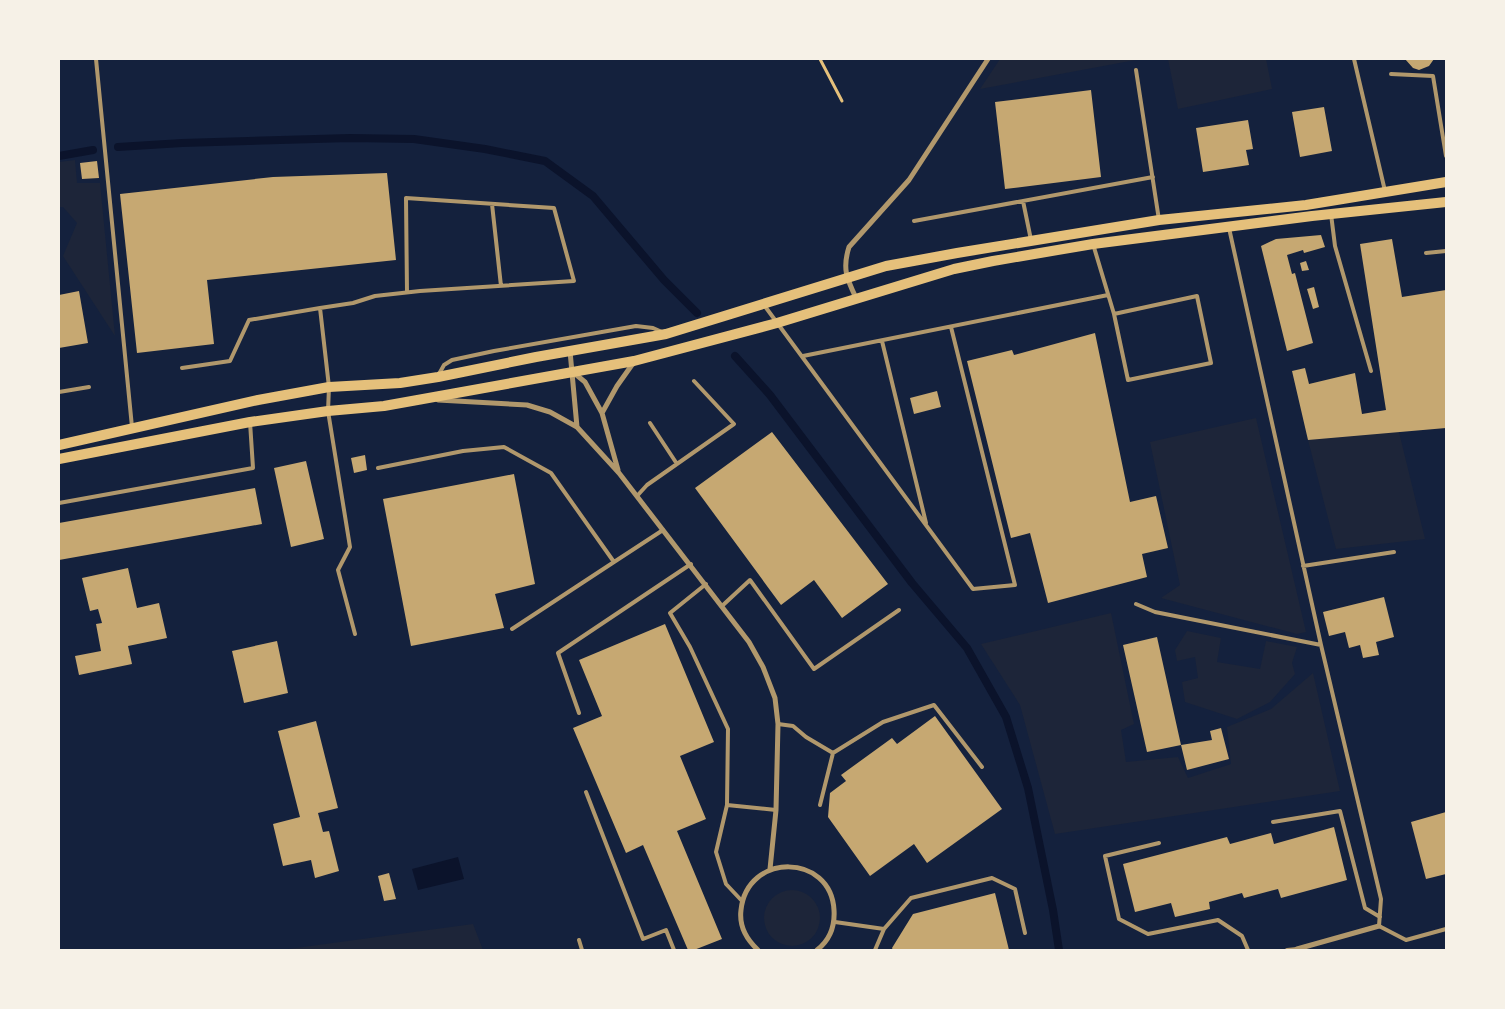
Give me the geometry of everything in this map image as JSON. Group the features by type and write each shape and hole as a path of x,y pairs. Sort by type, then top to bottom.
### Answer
{"main road":[{"path":"59,445 218,408 329,387 400,383 666,334 886,266 1031,240 1159,220 1306,205 1446,182"},
{"path":"59,459 250,422 328,411 384,406 634,361 777,323 954,269 1009,258 1093,244 1331,214 1446,202"}],"street":[{"path":"856,298 847,278 845,258 849,247 909,180 988,59"},
{"path":"570,351 577,427"},
{"path":"602,413 634,361"},
{"path":"572,372 585,382 602,413 619,473"},
{"path":"420,400 527,405 550,412 577,427 619,473 750,642 763,667 775,698 778,724 776,810 770,869"},
{"path":"758,950 749,942 744,934 740,918 742,901 748,886 761,874 770,869 794,866 814,874 826,885 834,900 835,922 829,937 817,950"},
{"path":"1297,949 1379,926"}],"lane":[{"path":"96,59 132,429"},
{"path":"1354,59 1385,191"},
{"path":"1136,70 1159,220"},
{"path":"1391,74 1433,76 1446,156"},
{"path":"914,221 1153,178"},
{"path":"182,368 230,361 250,320 353,303 375,296 407,292 574,281 554,208 406,198 407,292"},
{"path":"1023,201 1031,240"},
{"path":"492,204 501,286"},
{"path":"1331,214 1334,246 1371,371"},
{"path":"1229,228 1303,566 1381,899 1379,926 1406,940 1446,929"},
{"path":"1093,244 1114,314 1128,380 1211,363 1196,296 1114,314"},
{"path":"1426,254 1446,251"},
{"path":"802,356 1108,295"},
{"path":"764,305 973,590 1015,585 951,326"},
{"path":"320,308 329,387 328,411 350,547 338,570 355,634"},
{"path":"438,377 444,365 452,360 494,351 636,326 653,328 666,334"},
{"path":"882,341 926,526"},
{"path":"637,496 647,485 734,424 694,381"},
{"path":"59,392 89,387"},
{"path":"59,503 253,468 250,422"},
{"path":"650,423 677,464"},
{"path":"378,468 463,451 504,447 551,473 614,562"},
{"path":"512,629 663,530"},
{"path":"1303,566 1394,552"},
{"path":"580,714 558,653 690,564"},
{"path":"722,606 750,580 814,669 899,610"},
{"path":"706,584 670,613 690,647 728,729 727,804 716,852 726,884 742,901"},
{"path":"1136,604 1155,612 1321,645"},
{"path":"820,805 833,753 883,722 934,705 982,767"},
{"path":"778,724 793,726 806,737 833,753"},
{"path":"586,792 642,939 666,930 674,950"},
{"path":"727,804 776,810"},
{"path":"1273,822 1340,811 1365,908 1380,917"},
{"path":"1159,843 1105,856 1119,919 1148,934 1218,920 1242,936 1248,950"},
{"path":"875,950 884,929 911,898 992,878 1015,889 1025,933"},
{"path":"835,922 884,929"},
{"path":"579,940 582,950"},
{"path":"1287,950 1297,949"}],"path":[{"path":"820,59 842,101"}],"shaded area":[{"path":"1000,59 1141,59 980,89"},
{"path":"1168,59 1266,59 1272,89 1178,109"},
{"path":"75,160 77,183 100,183 115,336 63,256 77,223 63,207 59,207 59,162"},
{"path":"1256,418 1306,632 1297,634 1161,598 1180,585 1150,442"},
{"path":"1399,432 1425,539 1336,549 1308,440"},
{"path":"1111,613 1134,724 1121,730 1126,762 1178,757 1188,778 1231,764 1227,727 1271,709 1313,673 1340,791 1055,834 1020,705 981,644"},
{"path":"1187,631 1221,638 1217,662 1260,669 1266,641 1297,647 1292,663 1295,674 1270,702 1237,719 1185,702 1182,682 1198,678 1195,657 1177,661 1175,650"},
{"path":"458,857 464,879 418,890 412,869"},
{"path":"792,890 803,892 812,898 818,907 820,918 818,929 812,938 803,944 792,946 781,944 772,938 766,929 764,918 766,907 772,898 781,892"},
{"path":"473,924 483,950 281,950"}],"building":[{"path":"1405,59 1434,59 1429,66 1419,70 1413,68"},
{"path":"1091,90 1101,177 1005,189 995,102"},
{"path":"1324,107 1332,151 1300,157 1292,112"},
{"path":"1248,120 1253,149 1246,150 1249,165 1203,172 1196,128"},
{"path":"97,161 99,178 82,179 80,163"},
{"path":"387,173 396,260 207,280 214,344 137,353 120,194 273,177"},
{"path":"1321,235 1325,247 1304,253 1303,250 1287,255 1292,274 1295,273 1313,343 1287,351 1261,246 1276,239"},
{"path":"1392,239 1402,297 1446,290 1446,428 1308,440 1292,371 1305,368 1309,384 1355,373 1362,414 1386,410 1360,244"},
{"path":"1306,261 1309,270 1302,271 1300,263"},
{"path":"1314,287 1319,307 1313,309 1307,289"},
{"path":"79,291 88,343 59,348 59,295"},
{"path":"1095,333 1130,502 1156,496 1168,548 1142,554 1147,577 1048,603 1030,533 1011,538 967,361 1012,350 1014,355"},
{"path":"937,391 941,407 914,414 910,398"},
{"path":"772,432 888,584 842,618 814,580 781,605 695,488"},
{"path":"365,455 367,470 354,473 351,458"},
{"path":"306,461 324,539 291,547 274,468"},
{"path":"514,474 535,584 495,594 504,628 411,646 383,499"},
{"path":"255,488 262,524 59,560 59,523"},
{"path":"128,568 137,608 159,603 167,638 128,646 132,664 79,675 75,656 101,651 96,624 102,623 98,609 90,611 82,578"},
{"path":"1384,597 1394,637 1376,642 1379,655 1363,658 1360,645 1349,648 1345,632 1329,636 1323,612"},
{"path":"665,624 714,742 680,756 706,819 677,831 722,939 694,950 688,950 643,845 626,853 573,728 602,716 579,660"},
{"path":"1157,637 1181,745 1147,752 1123,645"},
{"path":"277,641 288,693 244,703 232,651"},
{"path":"935,716 1002,809 927,863 914,844 870,876 828,817 830,793 846,781 841,775 892,738 897,744"},
{"path":"316,721 338,808 318,813 323,832 329,831 339,871 315,878 311,860 283,866 273,824 300,817 278,731"},
{"path":"1221,728 1229,759 1187,770 1181,745 1212,740 1210,731"},
{"path":"1446,812 1446,874 1426,879 1411,822"},
{"path":"1334,827 1347,880 1281,898 1278,889 1244,898 1242,893 1209,902 1210,909 1175,917 1171,903 1135,912 1123,864 1227,837 1230,844 1271,833 1274,844"},
{"path":"389,873 396,899 384,901 378,876"},
{"path":"995,893 1009,950 893,950 892,948 913,914"}],"waterway":[{"path":"118,147 182,143 350,138 414,139 485,149 545,161 593,196 664,280 697,313"},
{"path":"59,156 93,150"},
{"path":"735,356 770,395 912,583 967,648 1006,717 1028,788 1053,910 1059,950"}]}
